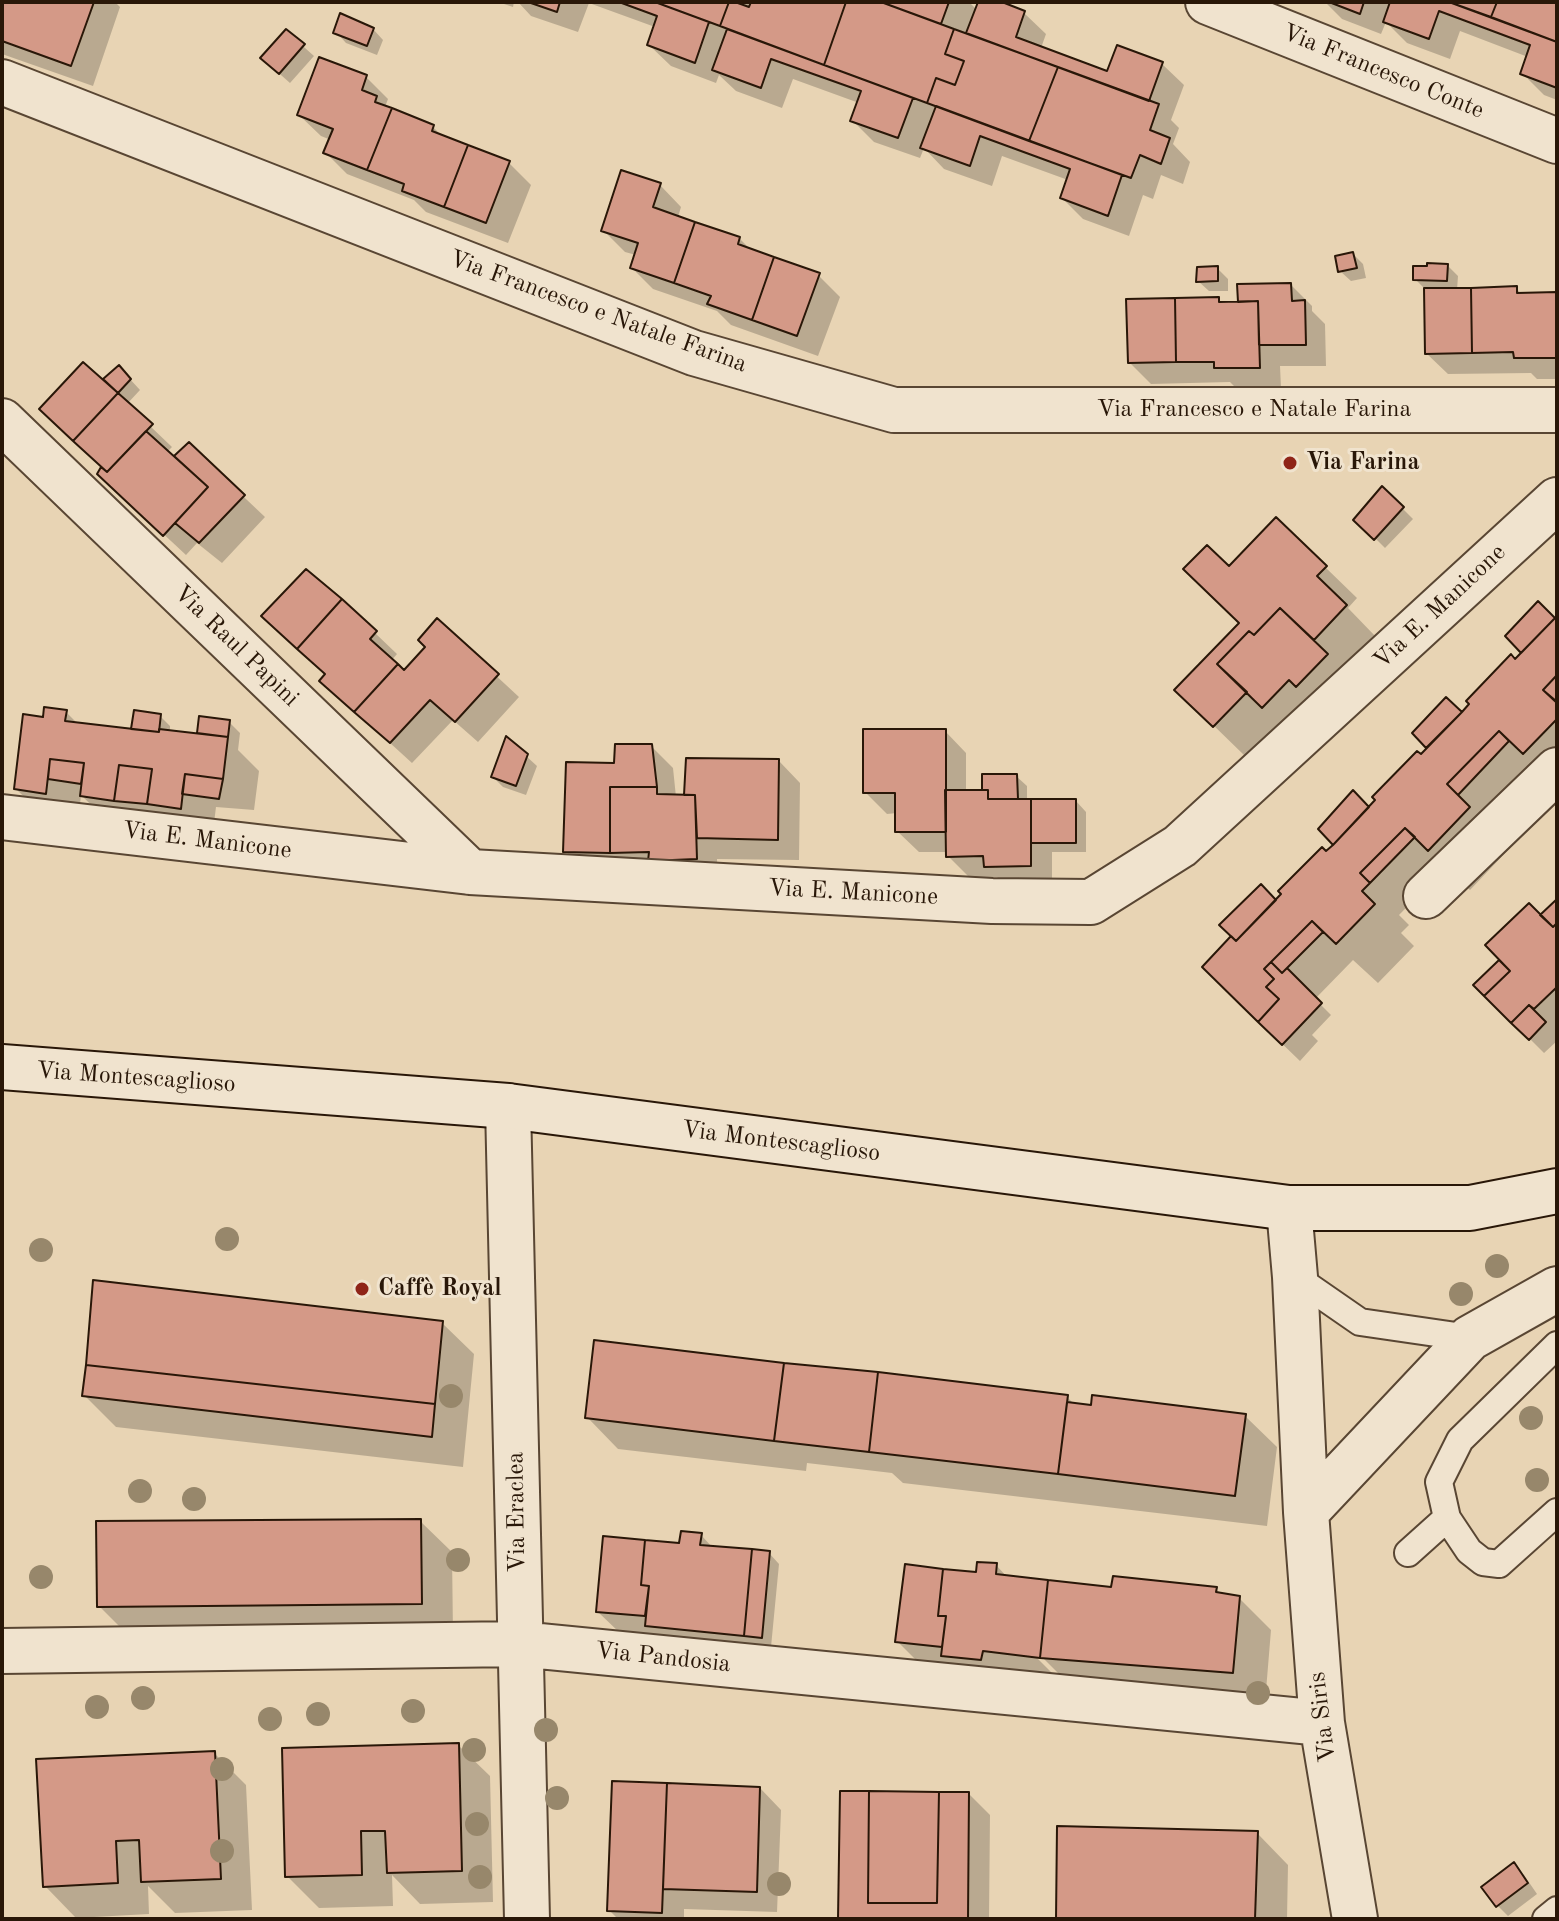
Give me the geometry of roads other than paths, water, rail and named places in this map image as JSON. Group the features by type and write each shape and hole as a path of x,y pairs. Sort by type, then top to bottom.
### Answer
{"street":[{"name":"Via Francesco Conte","path":"1208,2 1557,141"},
{"name":"Via Francesco e Natale Farina","path":"2,82 694,353 894,410 1557,410"},
{"name":"Via Raul Papini","path":"2,421 470,872"},
{"name":"Via E. Manicone","path":"2,817 470,872 992,901 1091,902 1180,846 1557,500"},
{"path":"1426,896 1557,770"},
{"name":"Via Montescaglioso","path":"2,1067 508,1106 1289,1208 1470,1208 1557,1191"},
{"name":"Via Eraclea","path":"508,1106 527,1919"},
{"name":"Via Siris","path":"1289,1208 1306,1512 1322,1723 1355,1919"},
{"path":"1306,1512 1470,1338 1557,1289"},
{"name":"Via Pandosia","path":"2,1648 519,1644 1322,1723"}],"lane":[{"path":"1295,1277 1360,1322 1470,1338"},
{"path":"1557,1345 1460,1440 1439,1482 1447,1518 1469,1551 1483,1562 1499,1564 1557,1512"},
{"path":"1408,1553 1447,1518"},
{"path":"1546,1919 1557,1910"}],"place":[{"name":"Via Farina","path":"1290,463"},
{"name":"Caffè Royal","path":"362,1289"}]}
